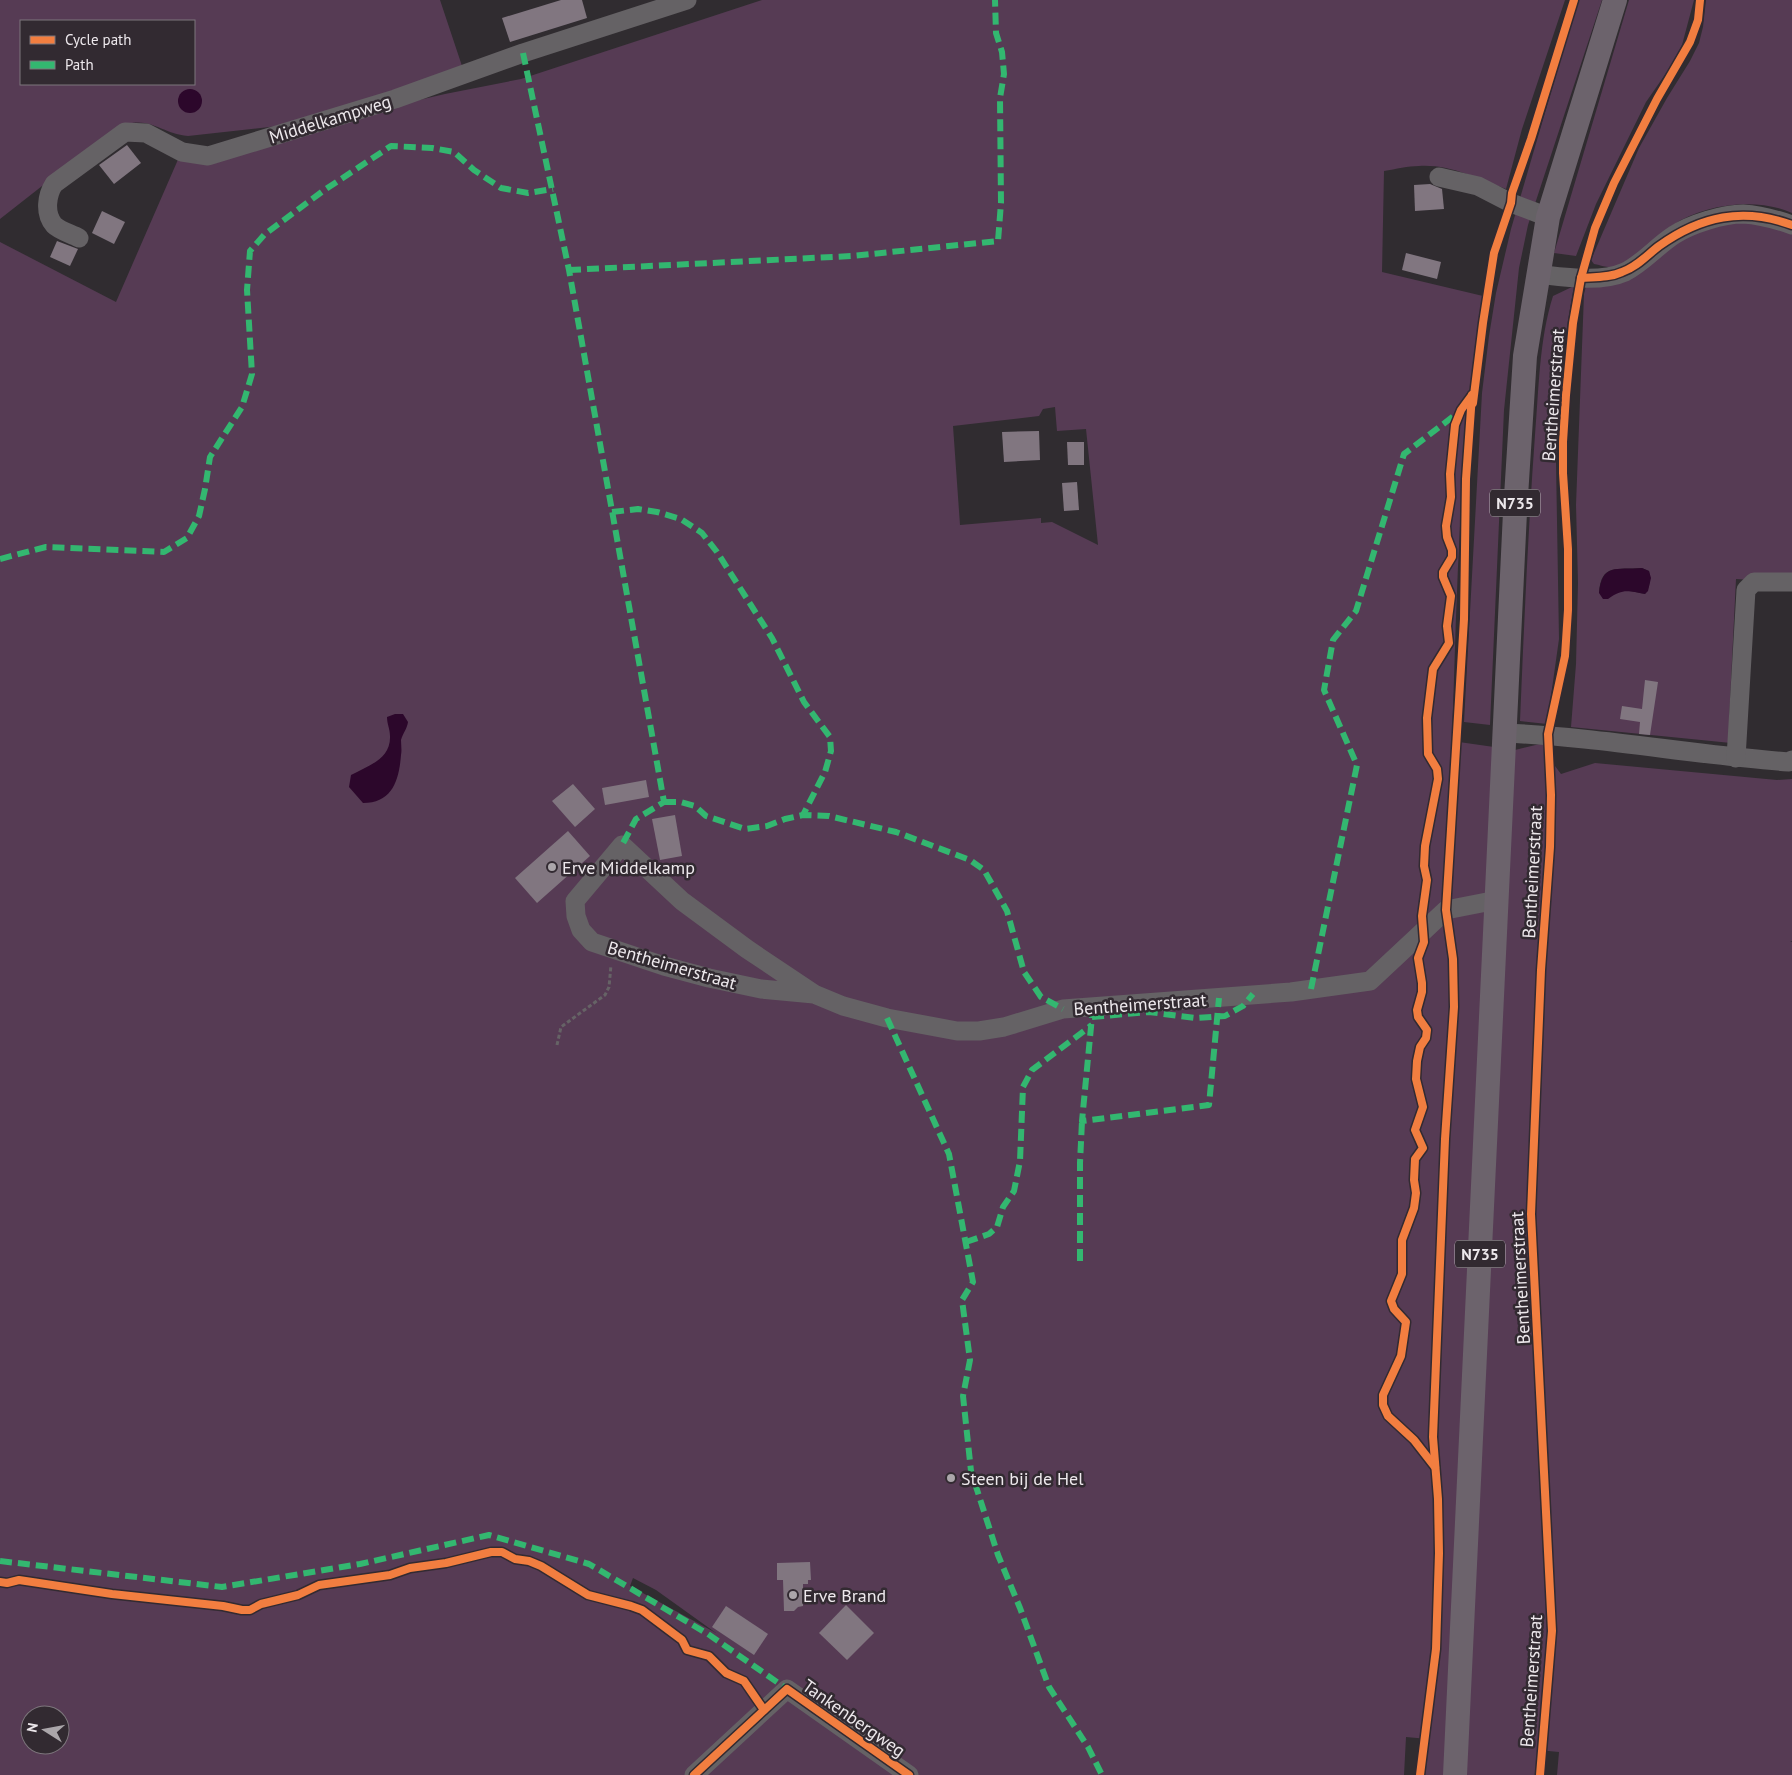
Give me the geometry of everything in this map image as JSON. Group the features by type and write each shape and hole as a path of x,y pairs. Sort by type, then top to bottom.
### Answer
{"main road":[{"name":"Bentheimerstraat","path":"1455,1775 1521,405 1525,356 1537,274 1548,217 1615,0"}],"street":[{"name":"Middelkampweg","path":"79,238 55,226 50,216 47,202 50,191 54,184 125,132 146,133 182,152 208,156 395,99 523,53 687,0"},
{"path":"1439,176 1478,186 1511,203 1548,217"},
{"path":"1537,274 1581,278 1611,276 1624,272 1636,265 1675,234 1715,218 1743,214 1782,221 1792,225"},
{"path":"1736,758 1746,590 1754,582 1792,582"},
{"path":"1505,733 1548,734 1736,758 1789,762 1792,760"},
{"name":"Bentheimerstraat","path":"814,994 761,989 709,978 664,966 592,942 582,930 576,916 575,901 622,845 682,902 814,994 843,1006 887,1018 957,1031 979,1031 1004,1027 1063,1009 1220,998 1370,981 1446,910 1497,900"},
{"name":"Tankenbergweg","path":"694,1775 787,1689 909,1775"}],"path":[{"path":"557,1045 561,1027 605,995 609,988 612,968 608,948"}],"shaded area":[{"path":"0,0 440,0 463,69 296,124 188,136 137,122 116,128 0,219"},
{"path":"762,0 1565,0 1522,129 1506,189 1442,167 1415,166 1384,171 1382,272 1483,296 1469,407 1460,518 1452,741 1515,750 1544,743 1549,758 1561,774 1595,763 1777,780 1792,779 1792,941 1790,941 1792,942 1792,1775 1557,1775 1559,1752 1538,1750 1535,1775 1425,1775 1428,1739 1406,1737 1404,1775 0,1775 0,242 116,302 180,155 445,94 521,79","holes":["1055,407 1057,431 1086,429 1098,545 1052,522 1041,523 1041,518 960,525 953,426 1039,416 1043,409","633,1578 656,1590 716,1633 630,1586"]},
{"path":"1578,0 1602,0 1528,225 1519,268 1504,410 1490,725 1464,722 1482,393 1489,336 1496,293 1511,229"},
{"path":"1629,0 1694,0 1682,45 1671,66 1646,102 1596,204 1576,256 1554,253"},
{"path":"1706,0 1792,0 1792,213 1763,205 1731,205 1715,208 1700,212 1673,225 1634,256 1619,265 1608,267 1594,264 1591,260 1639,148 1699,43"},
{"path":"185,89 195,89 202,96 202,106 195,113 185,113 178,106 178,96"},
{"path":"1744,218 1792,229 1792,581 1736,579 1729,721 1731,743 1571,727 1576,664 1578,583 1576,505 1584,294 1586,286 1677,239","holes":["1642,568 1649,571 1650,583 1645,594 1626,590 1599,593 1600,583 1607,572 1618,569"]},
{"path":"1574,286 1564,344 1558,419 1556,462 1559,639 1547,724 1520,721 1530,506 1542,347 1548,313 1553,296"},
{"path":"1642,568 1649,571 1651,578 1648,591 1645,594 1626,591 1608,599 1603,599 1599,593 1603,577 1607,572 1618,569"},
{"path":"403,714 408,722 401,740 400,765 396,782 387,795 381,799 363,803 349,787 351,775 377,761 387,751 390,736 387,717"}],"building":[{"path":"561,0 582,0 587,18 510,42 502,18"},
{"path":"127,145 141,163 114,184 99,165"},
{"path":"1430,184 1442,189 1444,209 1415,211 1414,185"},
{"path":"102,211 125,222 114,244 92,233"},
{"path":"57,241 78,249 70,266 50,257"},
{"path":"1406,253 1441,262 1437,279 1402,270"},
{"path":"1039,431 1040,460 1004,462 1002,432"},
{"path":"1067,442 1084,442 1084,465 1068,465"},
{"path":"1077,482 1079,510 1064,511 1062,483"},
{"path":"1645,680 1658,682 1650,735 1639,734 1640,722 1620,719 1622,706 1642,709"},
{"path":"646,780 649,797 605,805 602,788"},
{"path":"573,784 595,809 575,827 552,801"},
{"path":"675,815 682,856 660,860 652,819"},
{"name":"Erve Middelkamp","path":"568,831 590,856 537,903 515,878"},
{"name":"Erve Brand","path":"810,1562 811,1580 808,1580 808,1584 803,1584 803,1606 798,1607 794,1611 784,1611 783,1580 777,1580 777,1563"},
{"path":"846,1605 874,1633 847,1660 819,1633"},
{"path":"726,1606 768,1634 754,1655 712,1627"}],"marked path":[{"path":"569,270 852,256 998,241 1001,203 1000,98 1004,74 1002,52 996,33 995,0"},
{"path":"523,53 569,270 664,802 636,819 622,845"},
{"path":"0,559 46,547 164,552 187,538 199,516 210,457 242,407 252,374 247,290 250,251 265,234 323,191 391,146 432,148 454,152 474,170 501,188 528,193 553,189"},
{"path":"1311,989 1357,765 1324,690 1333,640 1356,611 1404,454 1459,412"},
{"path":"612,512 638,509 657,512 681,519 702,533 717,552 772,638 804,702 830,737 831,751 825,772 803,815"},
{"path":"664,802 681,802 695,806 706,816 745,829 767,826 803,815 829,816 896,832 970,860 984,870 1007,911 1024,972 1041,997 1063,1009"},
{"path":"1092,1017 1149,1012 1195,1018 1225,1016 1243,1006 1253,994"},
{"path":"1093,1006 1082,1121 1209,1105 1219,998"},
{"path":"887,1018 949,1154 973,1282 962,1300 970,1360 963,1396 971,1471 998,1555 1049,1687 1088,1747 1102,1775"},
{"path":"966,1242 989,1234 997,1227 1003,1207 1014,1191 1020,1161 1023,1087 1032,1070 1092,1025"},
{"path":"1080,1261 1082,1121"},
{"path":"0,1561 222,1587 360,1564 489,1535 589,1564 708,1634 787,1689"}],"cycle path":[{"path":"1473,403 1494,253 1574,0"},
{"path":"1540,1775 1552,1631 1531,1214 1541,970 1550,847 1551,795 1548,734 1565,656 1568,610 1568,549 1563,473 1566,395 1573,323 1581,278 1595,228 1614,183 1657,99 1690,42 1698,20 1700,0"},
{"path":"1581,278 1607,276 1627,270 1675,236 1707,221 1739,216 1756,216 1792,225"},
{"path":"1435,1467 1414,1440 1388,1416 1383,1405 1383,1395 1401,1356 1406,1322 1394,1309 1391,1301 1402,1274 1402,1240 1414,1208 1416,1193 1414,1180 1415,1159 1423,1148 1415,1130 1423,1107 1416,1079 1417,1061 1420,1047 1426,1038 1427,1030 1418,1017 1417,1010 1422,992 1418,958 1424,942 1422,916 1427,880 1424,866 1425,846 1438,779 1437,769 1428,754 1427,718 1433,669 1449,643 1447,626 1451,596 1443,577 1443,572 1452,557 1446,526 1451,497 1450,474 1455,425 1461,410 1472,395"},
{"path":"1420,1775 1436,1649 1439,1553 1438,1499 1433,1437 1445,1139 1454,1007 1453,959 1446,910 1464,619 1466,479 1472,395"},
{"path":"0,1582 7,1583 19,1580 112,1594 250,1610 261,1604 298,1595 319,1585 390,1575 410,1568 446,1563 491,1552 502,1552 515,1559 529,1561 541,1566 588,1595 642,1610 682,1640 687,1650 709,1656 726,1673 744,1681 764,1710"},
{"path":"694,1775 787,1689 909,1775"}],"place":[{"name":"Erve Middelkamp","path":"552,867"},
{"name":"Steen bij de Hel","path":"951,1478"},
{"name":"Erve Brand","path":"793,1595"}]}
